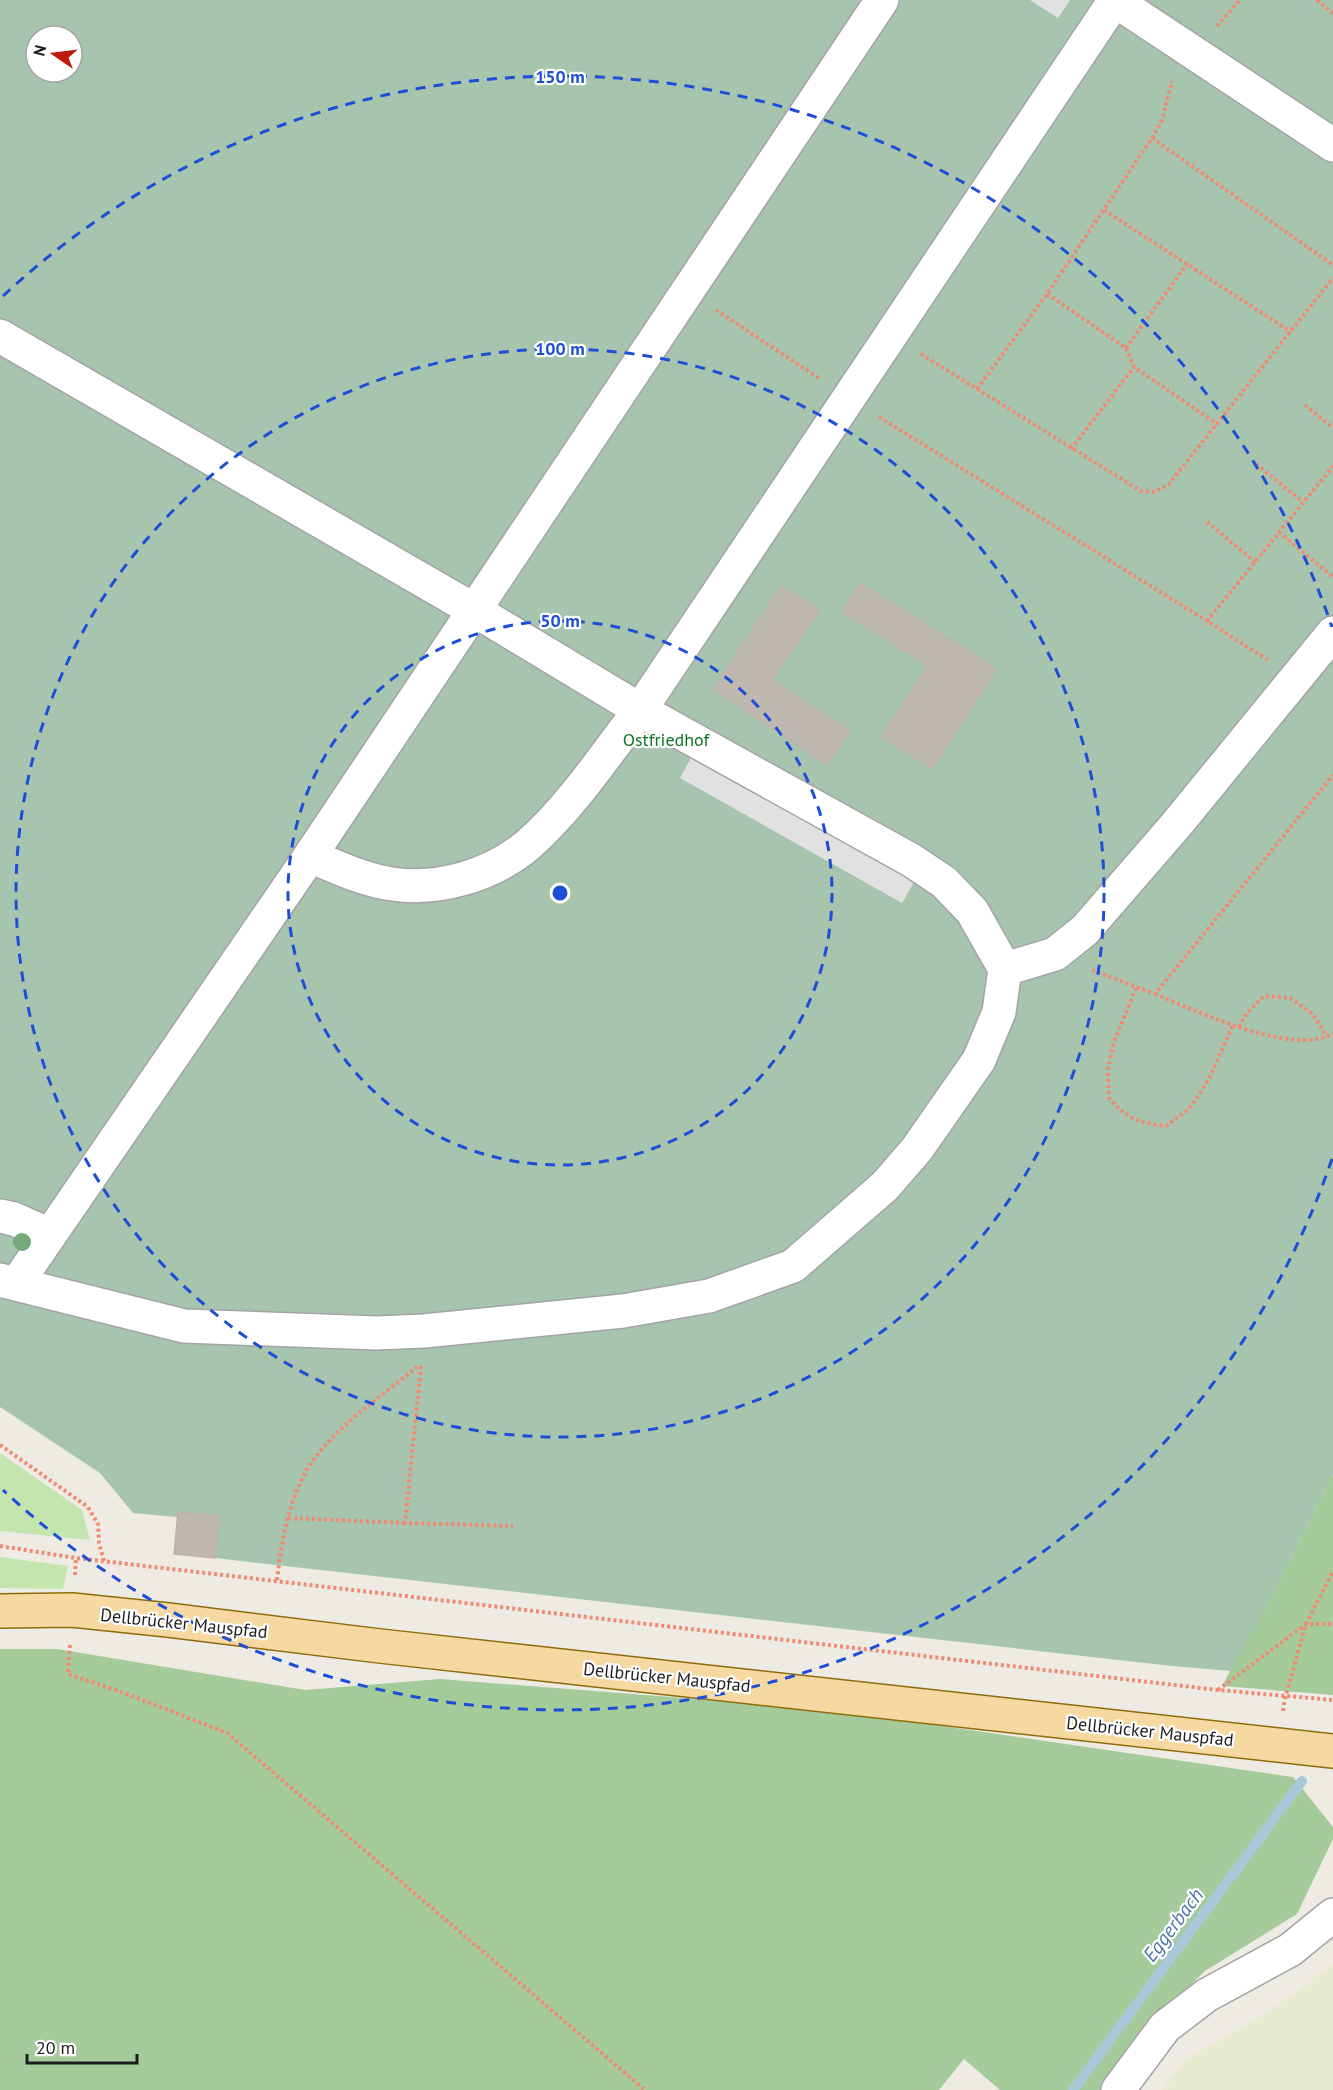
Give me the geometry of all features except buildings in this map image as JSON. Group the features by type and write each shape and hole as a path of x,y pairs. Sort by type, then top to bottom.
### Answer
{"main road":[{"name":"Dellbrücker Mauspfad","path":"0,1611 72,1610 168,1620 416,1650 1333,1751"}],"street":[{"path":"0,336 474,610 640,710 901,855 944,882 972,911 1005,969 999,1012 979,1060 917,1149 885,1186 793,1266 709,1296 623,1311 424,1331 376,1333 184,1326 9,1281 50,1235 310,856 474,610 688,291 882,0"},
{"path":"310,856 355,875 393,884 434,885 464,878 499,864 528,844 563,809 640,710 1114,0 1333,145"},
{"path":"1005,969 1055,954 1085,930 1132,877 1333,633"},
{"path":"0,1216 14,1219 50,1235"},
{"path":"1118,2090 1165,2027 1207,1995 1290,1950 1333,1915"}],"path":[{"path":"1317,0 1333,13"},
{"path":"977,389 1047,294 1152,138 1162,120 1169,88 1175,74 1193,52"},
{"path":"1152,138 1333,265"},
{"path":"1104,210 1291,332"},
{"path":"1126,348 1187,264"},
{"path":"891,335 1141,491 1155,492 1169,484 1333,278"},
{"path":"688,291 848,398 1296,678"},
{"path":"1047,294 1126,348 1134,367 1217,424"},
{"path":"1071,449 1134,367"},
{"path":"1305,405 1333,428"},
{"path":"1256,464 1303,502"},
{"path":"1208,621 1333,466"},
{"path":"1207,522 1255,562"},
{"path":"1279,532 1333,577"},
{"path":"1155,994 1333,775"},
{"path":"1055,954 1136,988 1271,1036 1298,1041 1327,1037 1333,1033"},
{"path":"1136,988 1114,1042 1108,1069 1109,1098 1121,1112 1142,1123 1166,1126 1189,1109 1209,1079 1233,1024"},
{"path":"1239,1026 1247,1013 1264,996 1290,998 1313,1014 1327,1037"},
{"path":"278,1580 288,1518 299,1487 316,1456 340,1430 421,1363 405,1523"},
{"path":"0,1445 88,1507 98,1524 99,1543 104,1561"},
{"path":"288,1518 513,1526"},
{"path":"0,1546 104,1561 1285,1698 1331,1700 1333,1694"},
{"path":"1279,1745 1285,1698 1306,1624 1333,1571"},
{"path":"1218,1690 1306,1624 1333,1624"},
{"path":"68,1674 227,1733 645,2090"}],"green space":[{"name":"Ostfriedhof","path":"0,0 1333,0 1333,1474 1287,1567 1231,1671 215,1558 178,1512 177,1517 133,1513 100,1473 0,1407"},
{"path":"0,1453 82,1510 90,1540 0,1531"},
{"path":"1333,1474 1333,1695 1222,1686 1287,1567"},
{"path":"0,1557 68,1566 63,1589 0,1588"},
{"path":"0,1649 57,1649 305,1690 440,1679 825,1709 1293,1777 1333,1827 1333,1839 1297,1914 1205,1971 1160,2016 1100,2090 1000,2090 964,2059 939,2090 0,2090"},
{"path":"1333,1965 1333,2090 1162,2090 1185,2060 1267,2013"}],"shaded area":[{"path":"1030,0 1070,0 1058,18"},
{"path":"692,756 914,882 902,903 680,778"}],"waterway":[{"name":"Eggerbach","path":"1073,2090 1302,1781"}]}
